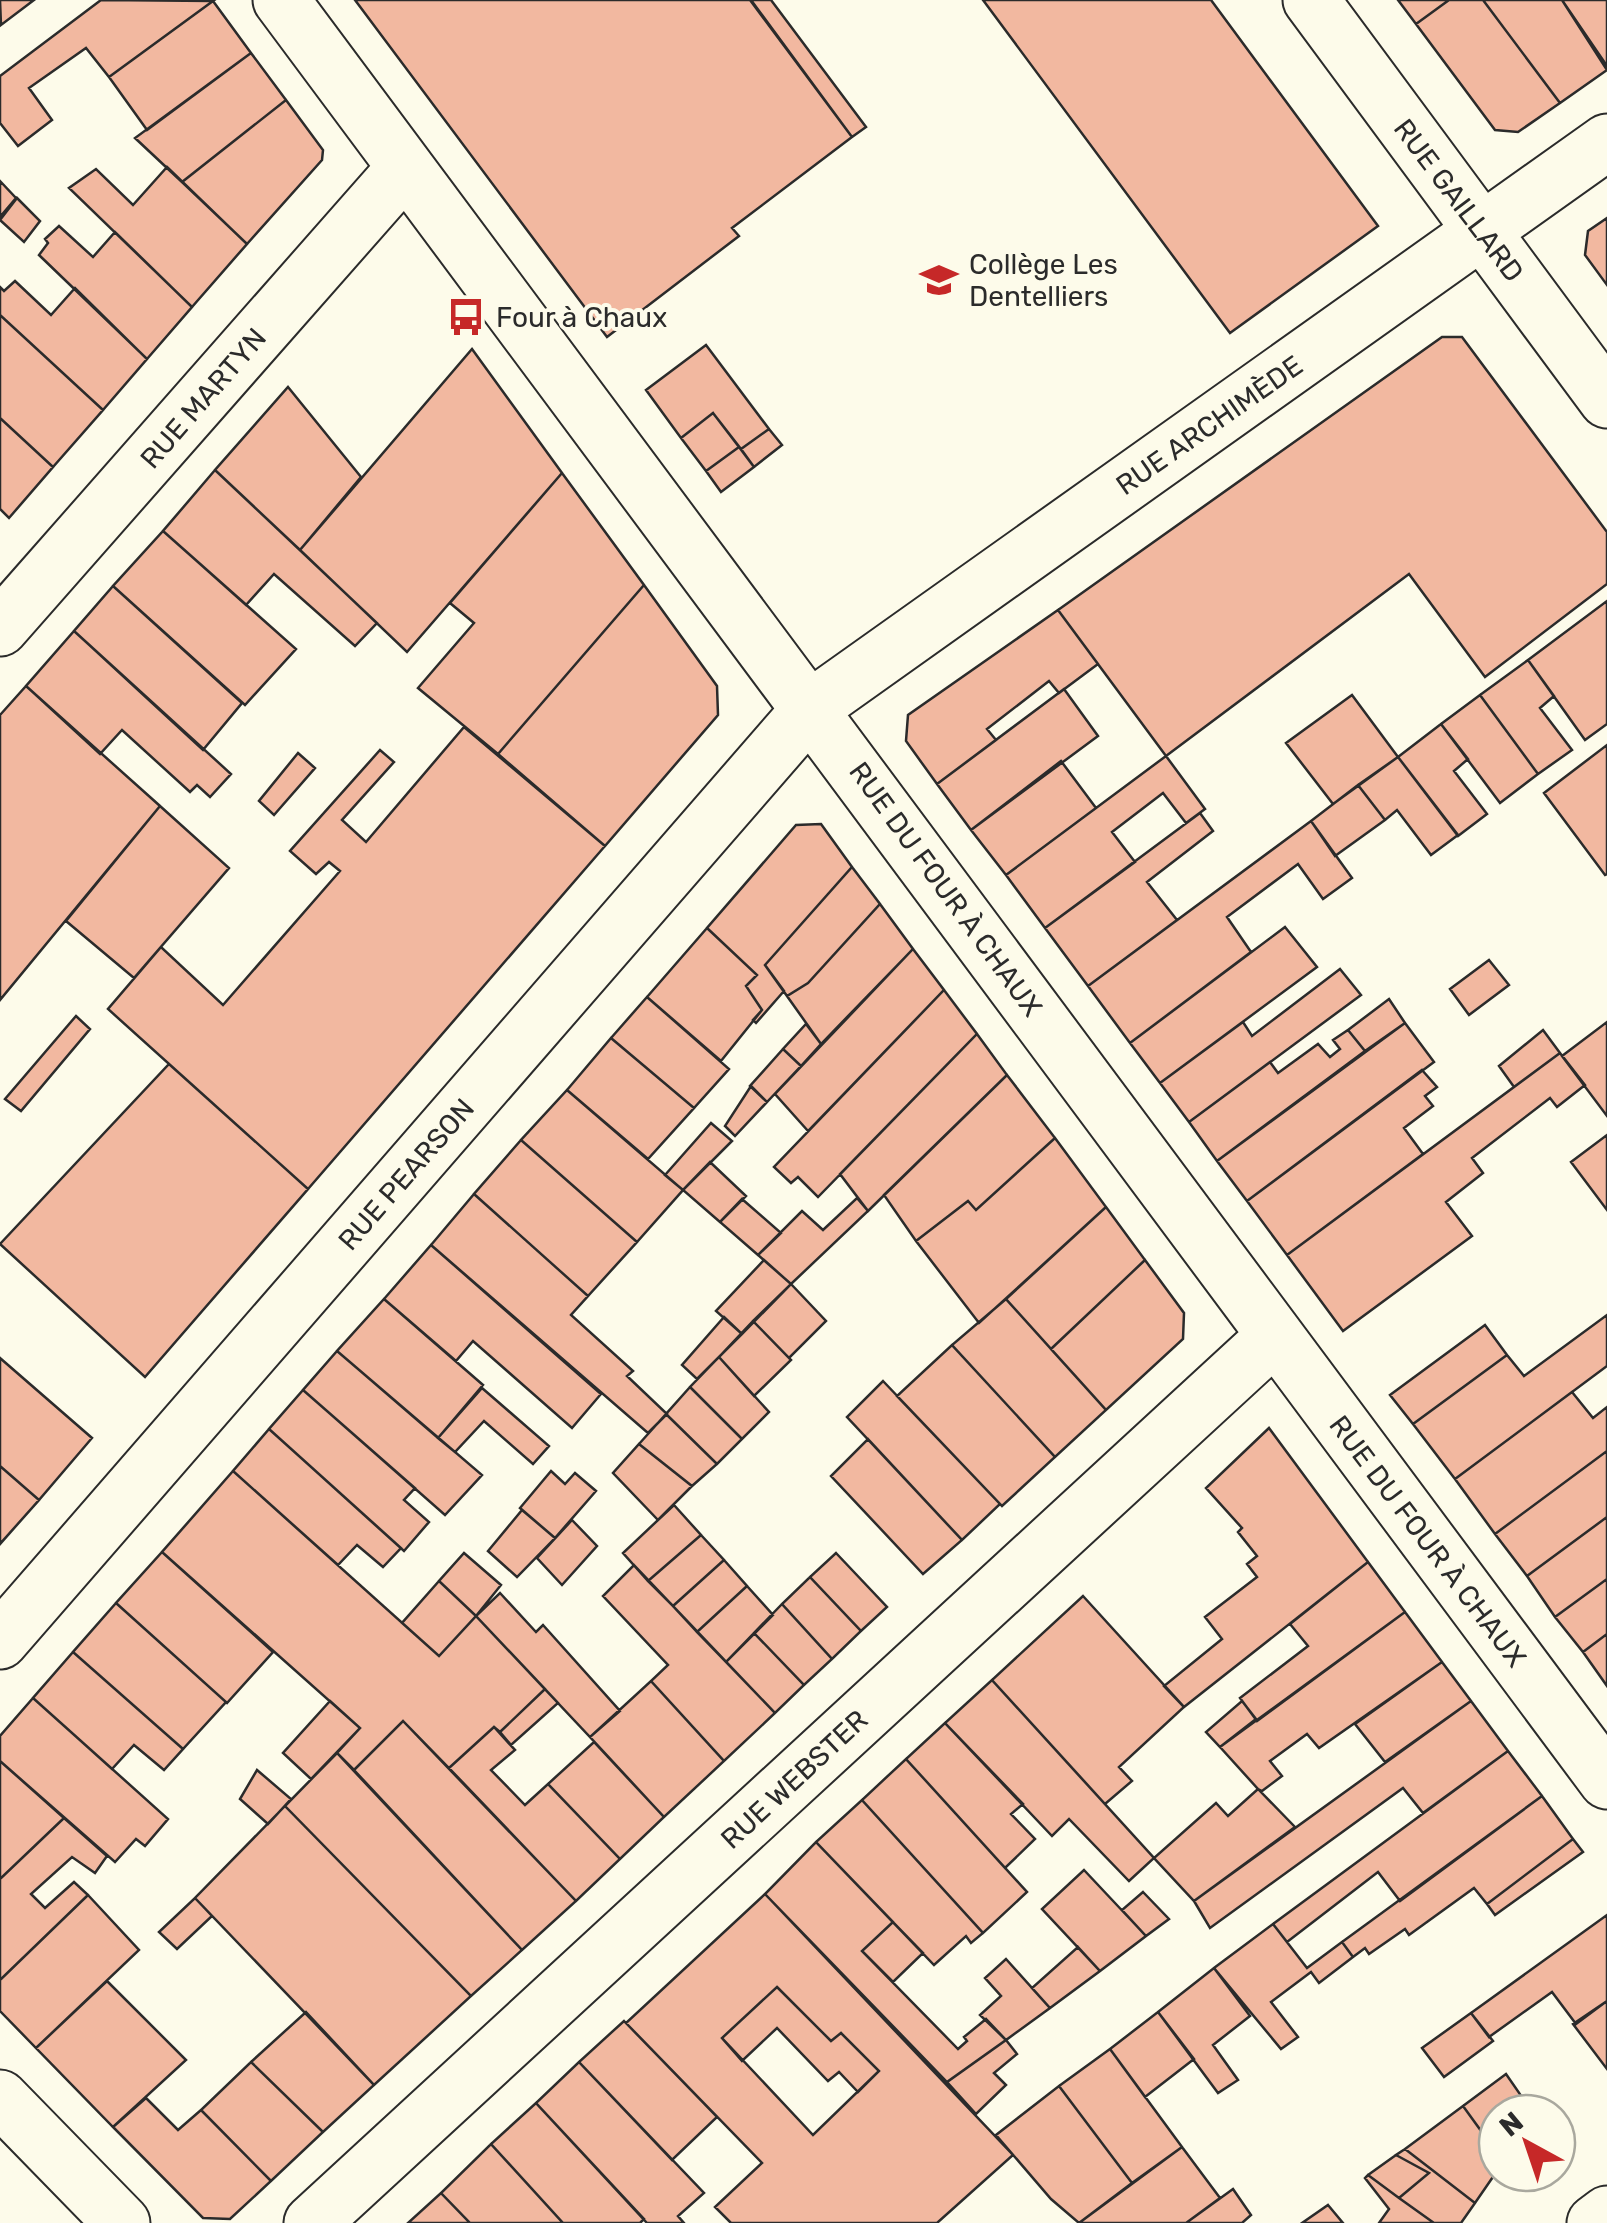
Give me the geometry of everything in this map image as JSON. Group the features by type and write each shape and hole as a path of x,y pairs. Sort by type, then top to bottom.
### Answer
{"street":[{"name":"RUE DU FOUR À CHAUX","path":"281,0 812,707 1607,1781"},
{"name":"RUE GAILLARD","path":"1311,0 1607,400"},
{"name":"RUE ARCHIMÈDE","path":"812,707 1607,142"},
{"name":"RUE MARTYN","path":"0,628 405,168"},
{"name":"RUE PEARSON","path":"0,1641 812,707"},
{"name":"RUE WEBSTER","path":"312,2223 1275,1336"},
{"path":"0,2098 122,2223"},
{"path":"1594,2223 1607,2214"}],"building":[{"path":"0,0 34,0 1,25"},
{"path":"101,0 213,1 109,77 86,48 29,88 52,120 18,146 0,123 0,76"},
{"path":"355,0 750,0 852,137 732,228 739,236 607,337"},
{"path":"751,0 771,0 866,127 852,137"},
{"path":"983,0 1211,0 1378,226 1230,333"},
{"path":"1398,0 1449,0 1416,24"},
{"path":"1449,0 1483,0 1560,103 1518,132 1495,130 1416,24"},
{"path":"1483,0 1562,0 1607,70 1560,103"},
{"path":"1562,0 1607,0 1607,66"},
{"path":"213,1 251,53 147,130 109,77"},
{"path":"251,53 286,100 182,182 135,138"},
{"path":"286,100 323,150 322,160 247,244 182,182"},
{"path":"167,167 247,244 192,307 69,188 96,169 133,205"},
{"path":"0,181 16,198 0,217"},
{"path":"17,198 40,221 24,242 0,220"},
{"path":"1607,218 1607,285 1585,255 1588,231"},
{"path":"59,226 93,257 115,232 192,307 147,359 39,255 48,243 45,239"},
{"path":"15,281 51,315 75,288 147,359 103,410 0,315 0,287 4,291"},
{"path":"0,315 103,410 53,467 0,418"},
{"path":"1442,337 1462,337 1607,532 1607,584 1485,677 1409,574 1166,756 1058,610"},
{"path":"706,345 769,429 741,449 713,413 681,438 646,390"},
{"path":"472,349 562,473 407,652 300,550"},
{"path":"288,387 361,477 300,550 215,470"},
{"path":"713,413 739,447 706,471 681,438"},
{"path":"0,418 53,467 9,518 0,509"},
{"path":"769,429 782,445 754,467 741,449"},
{"path":"739,447 754,467 721,492 706,471"},
{"path":"215,470 377,623 355,646 274,574 246,605 163,531"},
{"path":"562,473 644,585 498,754 418,688 474,623 450,603"},
{"path":"163,531 296,649 245,705 113,586"},
{"path":"644,585 717,686 718,715 605,846 498,754"},
{"path":"113,586 242,703 203,750 74,631"},
{"path":"1607,601 1607,724 1585,740 1528,660"},
{"path":"1058,610 1098,664 1059,693 1049,681 987,729 996,740 937,784 906,741 908,715"},
{"path":"74,631 231,774 210,797 197,785 190,792 122,730 100,754 26,686"},
{"path":"1528,660 1554,696 1540,708 1572,750 1538,774 1480,695"},
{"path":"26,686 160,806 0,1000 0,715"},
{"path":"1064,689 1098,736 971,830 937,784"},
{"path":"1352,695 1398,757 1333,804 1286,743"},
{"path":"1480,695 1538,774 1500,803 1441,724"},
{"path":"1441,724 1468,759 1454,771 1487,814 1458,836 1398,757"},
{"path":"464,727 605,846 308,1189 108,1009 161,947 223,1005 340,871 329,862 316,874 290,851 380,750 394,762 342,820 366,842"},
{"path":"1607,745 1607,874 1605,875 1544,793"},
{"path":"298,753 315,768 274,815 259,801"},
{"path":"1166,756 1205,809 1186,823 1163,793 1112,832 1135,862 1045,928 1006,875"},
{"path":"1398,757 1458,835 1431,855 1397,810 1385,820 1358,785"},
{"path":"1061,761 1096,808 1006,875 971,830"},
{"path":"1358,785 1385,820 1335,856 1311,821"},
{"path":"160,806 229,868 134,978 66,921"},
{"path":"1200,813 1213,831 1147,882 1177,920 1088,986 1045,928"},
{"path":"1311,821 1352,878 1323,899 1298,864 1227,917 1251,952 1130,1043 1088,986"},
{"path":"821,824 852,867 765,965 784,991 756,1023 753,1020 762,1010 746,986 757,975 707,928 796,825"},
{"path":"852,867 880,904 808,983 787,996 765,965"},
{"path":"880,904 913,949 821,1044 787,996 808,983"},
{"path":"1285,927 1317,967 1160,1083 1130,1043"},
{"path":"707,928 757,975 746,986 762,1010 721,1061 647,997"},
{"path":"913,949 944,990 808,1131 775,1094"},
{"path":"1489,960 1509,985 1469,1015 1450,989"},
{"path":"1340,969 1361,995 1189,1122 1160,1083 1243,1022 1252,1036"},
{"path":"944,990 977,1034 818,1197 798,1177 791,1183 774,1167"},
{"path":"647,997 729,1069 694,1108 611,1038"},
{"path":"1389,999 1405,1023 1365,1051 1348,1030"},
{"path":"76,1016 90,1029 21,1111 5,1099"},
{"path":"1607,1022 1607,1116 1562,1056"},
{"path":"1405,1023 1434,1062 1247,1201 1217,1161"},
{"path":"806,1024 821,1044 801,1066 783,1049"},
{"path":"1348,1030 1365,1051 1217,1161 1189,1122 1270,1062 1278,1073 1318,1044 1330,1057 1340,1049 1333,1040"},
{"path":"1543,1030 1560,1053 1514,1087 1499,1066"},
{"path":"977,1034 1007,1075 868,1211 840,1174"},
{"path":"611,1038 694,1108 648,1159 567,1090"},
{"path":"783,1049 801,1066 767,1102 750,1086"},
{"path":"1560,1053 1585,1085 1557,1107 1550,1098 1472,1158 1483,1173 1446,1202 1472,1236 1343,1331 1287,1255"},
{"path":"169,1064 308,1189 145,1377 0,1244"},
{"path":"1422,1070 1437,1087 1425,1096 1433,1106 1404,1128 1423,1154 1287,1255 1247,1201"},
{"path":"1007,1075 1055,1138 976,1210 968,1201 916,1241 884,1195"},
{"path":"751,1086 767,1102 735,1136 725,1126"},
{"path":"567,1090 683,1190 637,1242 521,1140"},
{"path":"711,1123 732,1141 683,1190 665,1175"},
{"path":"1607,1135 1607,1210 1571,1162"},
{"path":"1055,1138 1106,1207 979,1323 916,1241 968,1201 976,1210"},
{"path":"521,1140 637,1242 588,1296 474,1194"},
{"path":"710,1162 746,1196 720,1222 683,1190"},
{"path":"474,1194 588,1296 571,1315 633,1371 627,1376 667,1414 648,1433 431,1245"},
{"path":"857,1198 868,1211 791,1284 758,1255 802,1211 823,1230"},
{"path":"742,1199 781,1233 758,1255 720,1222"},
{"path":"1106,1207 1145,1260 1051,1349 1006,1299"},
{"path":"431,1245 601,1394 572,1428 473,1341 456,1361 384,1299"},
{"path":"764,1260 791,1284 742,1334 716,1311"},
{"path":"1145,1260 1184,1313 1183,1339 1106,1410 1051,1349"},
{"path":"791,1284 826,1321 789,1358 753,1321"},
{"path":"384,1299 483,1385 438,1438 337,1351"},
{"path":"1006,1299 1106,1410 1055,1457 952,1345"},
{"path":"1607,1315 1607,1366 1455,1479 1413,1424 1507,1355 1524,1376"},
{"path":"724,1317 742,1334 697,1379 682,1365"},
{"path":"753,1321 791,1360 754,1396 719,1357"},
{"path":"1485,1325 1507,1355 1413,1424 1390,1395"},
{"path":"952,1345 1055,1457 1002,1506 897,1396"},
{"path":"337,1351 482,1475 445,1515 303,1390"},
{"path":"719,1357 769,1412 742,1439 690,1387"},
{"path":"0,1358 92,1438 39,1500 0,1466"},
{"path":"883,1381 1000,1504 962,1540 847,1417"},
{"path":"690,1387 742,1439 717,1464 666,1414"},
{"path":"482,1388 549,1446 533,1464 484,1421 455,1452 438,1438"},
{"path":"303,1390 415,1488 404,1500 429,1522 404,1551 269,1429"},
{"path":"1572,1392 1593,1418 1607,1407 1607,1451 1495,1534 1455,1479"},
{"path":"666,1414 717,1464 692,1486 639,1444"},
{"path":"1269,1428 1368,1562 1184,1707 1164,1686 1222,1639 1205,1617 1257,1577 1247,1564 1257,1556 1238,1532 1242,1528 1206,1488"},
{"path":"269,1429 401,1548 383,1567 357,1545 338,1565 233,1471"},
{"path":"868,1439 962,1540 923,1574 831,1476"},
{"path":"639,1444 692,1486 658,1520 613,1473"},
{"path":"1607,1451 1607,1517 1527,1576 1495,1534"},
{"path":"0,1466 39,1500 0,1544"},
{"path":"233,1471 439,1656 476,1616 545,1689 500,1732 494,1727 449,1768 403,1721 354,1770 337,1753 360,1728 162,1552"},
{"path":"551,1471 565,1484 575,1473 596,1491 555,1538 520,1508"},
{"path":"674,1505 701,1535 648,1581 623,1553"},
{"path":"522,1510 555,1538 517,1577 488,1551"},
{"path":"1607,1517 1607,1579 1555,1617 1527,1576"},
{"path":"572,1520 597,1546 562,1585 537,1558"},
{"path":"701,1535 724,1560 673,1606 648,1581"},
{"path":"162,1552 273,1652 227,1703 116,1603"},
{"path":"464,1553 501,1585 476,1616 439,1581"},
{"path":"836,1553 887,1607 861,1631 810,1577"},
{"path":"724,1560 747,1586 697,1632 673,1606"},
{"path":"1368,1562 1405,1612 1257,1721 1240,1698 1308,1646 1290,1624"},
{"path":"634,1565 775,1713 724,1761 651,1681 668,1665 603,1596"},
{"path":"810,1577 861,1631 832,1659 782,1604"},
{"path":"1607,1579 1607,1634 1583,1652 1555,1617"},
{"path":"439,1581 476,1616 439,1656 402,1623"},
{"path":"747,1586 773,1615 726,1662 697,1632"},
{"path":"500,1593 536,1632 543,1625 620,1711 590,1737 476,1616"},
{"path":"1083,1596 1184,1707 1119,1767 1132,1781 1105,1804 992,1680"},
{"path":"116,1603 226,1702 183,1749 73,1652"},
{"path":"782,1604 832,1659 804,1685 754,1633"},
{"path":"1405,1612 1442,1662 1319,1748 1307,1734 1270,1761 1282,1776 1262,1791 1258,1789 1220,1747"},
{"path":"754,1633 804,1685 775,1713 726,1662"},
{"path":"1607,1634 1607,1686 1583,1652"},
{"path":"73,1652 183,1749 164,1770 134,1745 112,1769 33,1698"},
{"path":"1442,1662 1471,1701 1385,1762 1355,1724"},
{"path":"992,1680 1154,1858 1129,1881 1069,1819 1052,1836 945,1723"},
{"path":"651,1681 724,1761 664,1817 590,1737"},
{"path":"545,1689 558,1703 511,1745 500,1732"},
{"path":"33,1698 168,1819 145,1846 136,1839 115,1862 0,1761 0,1736"},
{"path":"330,1701 360,1728 311,1779 283,1753"},
{"path":"1242,1701 1256,1719 1220,1747 1206,1732"},
{"path":"1471,1701 1508,1751 1423,1813 1403,1788 1210,1928 1194,1901"},
{"path":"403,1721 576,1901 522,1950 354,1770"},
{"path":"945,1723 1023,1804 1011,1814 1035,1839 1005,1868 906,1759"},
{"path":"494,1727 515,1750 491,1770 525,1805 548,1784 620,1859 576,1901 449,1768"},
{"path":"594,1742 664,1817 620,1859 548,1784"},
{"path":"1508,1751 1542,1796 1400,1901 1378,1872 1287,1942 1273,1924"},
{"path":"337,1753 522,1950 471,1996 285,1806"},
{"path":"906,1759 1027,1892 983,1933 862,1800"},
{"path":"0,1761 64,1818 0,1879"},
{"path":"257,1770 291,1799 268,1824 240,1799"},
{"path":"1258,1789 1295,1827 1194,1901 1154,1858 1216,1803 1228,1816"},
{"path":"1542,1796 1573,1839 1487,1904 1474,1888 1409,1935 1405,1929 1369,1954 1365,1948 1353,1957 1342,1942"},
{"path":"862,1800 983,1933 971,1943 966,1936 934,1965 816,1842"},
{"path":"285,1806 471,1996 374,2085 195,1898"},
{"path":"64,1818 107,1856 95,1873 72,1857 31,1894 45,1908 74,1882 88,1895 0,1980 0,1879"},
{"path":"1573,1839 1583,1852 1495,1915 1487,1904"},
{"path":"816,1842 893,1922 862,1951 958,2049 967,2041 964,2037 986,2019 1006,2040 947,2082 765,1894"},
{"path":"1084,1870 1146,1936 1100,1971 1042,1909"},
{"path":"1143,1892 1169,1919 1146,1936 1122,1910"},
{"path":"765,1894 1013,2155 937,2223 731,2223 715,2207 762,2163 626,2023","holes":["777,1987 831,2041 841,2033 879,2071 813,2135 722,2038"]},
{"path":"88,1895 139,1950 36,2048 0,2011 0,1980"},
{"path":"195,1898 212,1916 177,1949 159,1932"},
{"path":"1607,1915 1607,2001 1576,2024 1552,1992 1489,2037 1471,2013"},
{"path":"893,1922 923,1953 893,1982 862,1951"},
{"path":"1273,1924 1307,1968 1342,1942 1353,1957 1319,1983 1311,1972 1271,2002 1298,2037 1281,2049 1214,1968"},
{"path":"1078,1947 1100,1971 1050,2008 1032,1988"},
{"path":"1006,1959 1050,2008 1006,2040 980,2015 1001,1996 985,1978"},
{"path":"1214,1968 1250,2016 1213,2045 1238,2080 1218,2093 1158,2012"},
{"path":"107,1981 186,2060 113,2127 36,2048"},
{"path":"777,1987 831,2041 841,2033 879,2071 858,2092 839,2072 828,2081 777,2028 742,2061 722,2038"},
{"path":"1607,2001 1607,2069 1573,2024"},
{"path":"306,2012 374,2085 323,2132 251,2062"},
{"path":"1158,2012 1194,2059 1145,2097 1110,2049"},
{"path":"1471,2013 1493,2041 1444,2077 1422,2048"},
{"path":"624,2021 717,2117 672,2160 579,2062"},
{"path":"1006,2040 1017,2054 994,2073 1006,2085 976,2114 947,2082"},
{"path":"1110,2049 1182,2147 1132,2183 1059,2086"},
{"path":"251,2062 323,2132 271,2181 201,2110"},
{"path":"579,2062 704,2193 678,2216 684,2223 647,2223 536,2103"},
{"path":"1506,2074 1519,2093 1480,2093"},
{"path":"1059,2086 1132,2183 1079,2223 1051,2199 996,2135"},
{"path":"1477,2096 1477,2125 1463,2106"},
{"path":"146,2098 178,2130 201,2110 271,2181 230,2219 203,2218 113,2127"},
{"path":"536,2103 644,2219 640,2223 563,2223 491,2144"},
{"path":"1463,2106 1477,2125 1477,2193 1482,2193 1475,2203 1405,2149"},
{"path":"491,2144 563,2223 470,2223 441,2193"},
{"path":"1182,2147 1220,2198 1186,2223 1079,2223"},
{"path":"1405,2149 1475,2203 1461,2223 1434,2223 1399,2198 1429,2173 1396,2155"},
{"path":"1396,2155 1429,2173 1399,2198 1368,2175"},
{"path":"1368,2175 1434,2223 1379,2223 1389,2209 1365,2178"},
{"path":"1233,2189 1251,2215 1242,2223 1186,2223"},
{"path":"441,2193 470,2223 408,2223"},
{"path":"1328,2205 1343,2223 1302,2223"}],"place":[{"name":"Collège Les Dentelliers","path":"939,280"},
{"name":"Four à Chaux","path":"466,317"}]}
